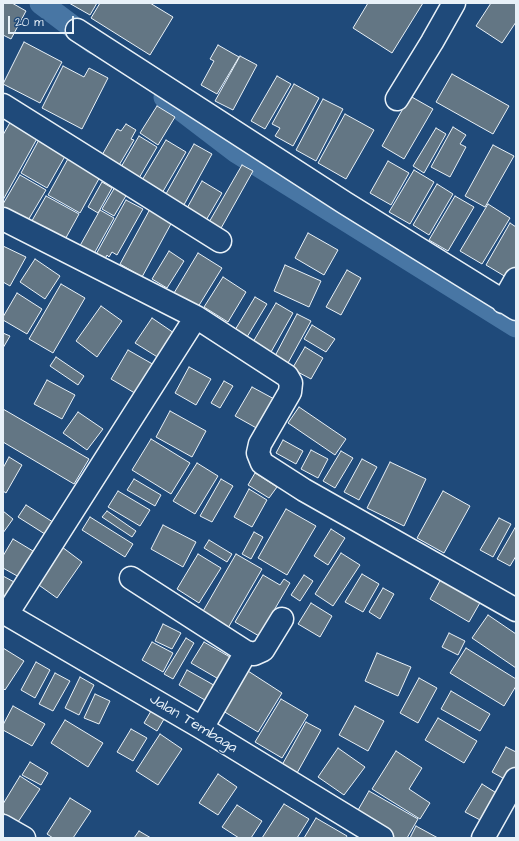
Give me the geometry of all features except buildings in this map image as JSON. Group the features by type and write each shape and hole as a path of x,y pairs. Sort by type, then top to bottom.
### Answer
{"street":[{"path":"398,99 454,3"},
{"path":"77,30 345,203 510,305 516,280"},
{"path":"3,105 220,242"},
{"path":"3,219 196,317 279,369 287,376 291,383 290,392 260,444 258,453 262,463 304,490 516,610"},
{"path":"5,613 196,317"},
{"path":"130,578 246,652 254,654 263,650 282,618"},
{"name":"Jalan Tembaga","path":"5,613 202,728 382,838"},
{"path":"202,728 246,652"},
{"path":"482,838 516,779"},
{"path":"3,826 24,838"}],"waterway":[{"path":"41,3 94,43"},
{"path":"165,97 237,152 516,326"}]}
